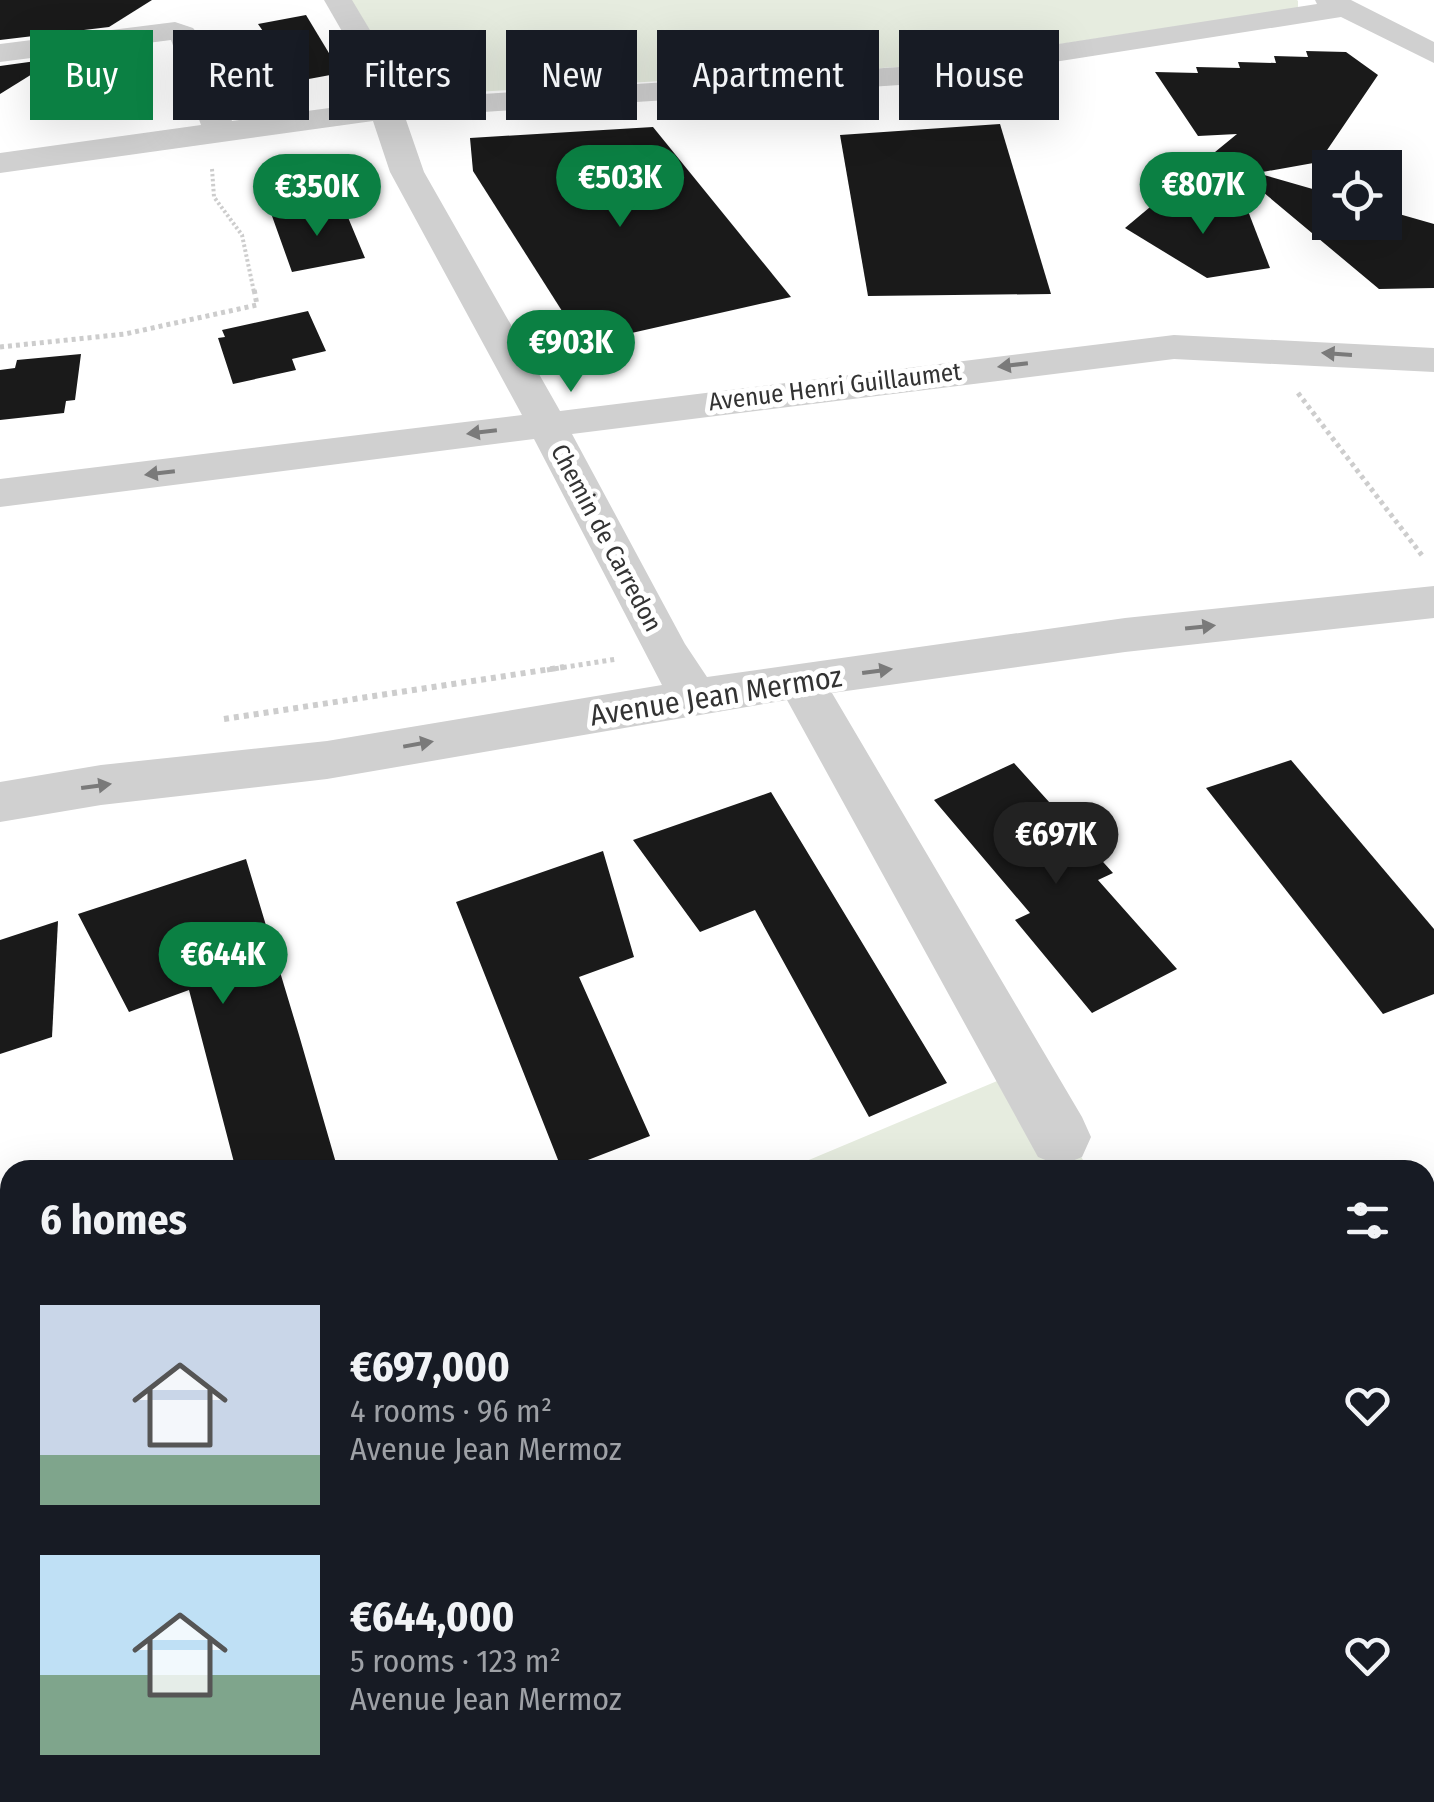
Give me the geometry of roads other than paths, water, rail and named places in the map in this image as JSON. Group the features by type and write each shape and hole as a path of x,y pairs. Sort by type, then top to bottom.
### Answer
{"street":[{"name":"Chemin de Carredon","path":"338,0 354,30"},
{"path":"486,94 914,75 1337,4 1434,54"},
{"path":"0,53 175,31 182,34 220,132"},
{"path":"0,163 220,132 329,110"},
{"name":"Chemin de Carredon","path":"389,120 407,172 546,424 664,651 695,698"},
{"name":"Avenue Henri Guillaumet","path":"0,493 1174,346 1434,360"},
{"name":"Avenue Jean Mermoz","path":"0,802 101,785 327,760 695,698 1125,636 1432,584"},
{"path":"800,682 1060,1137"}]}
